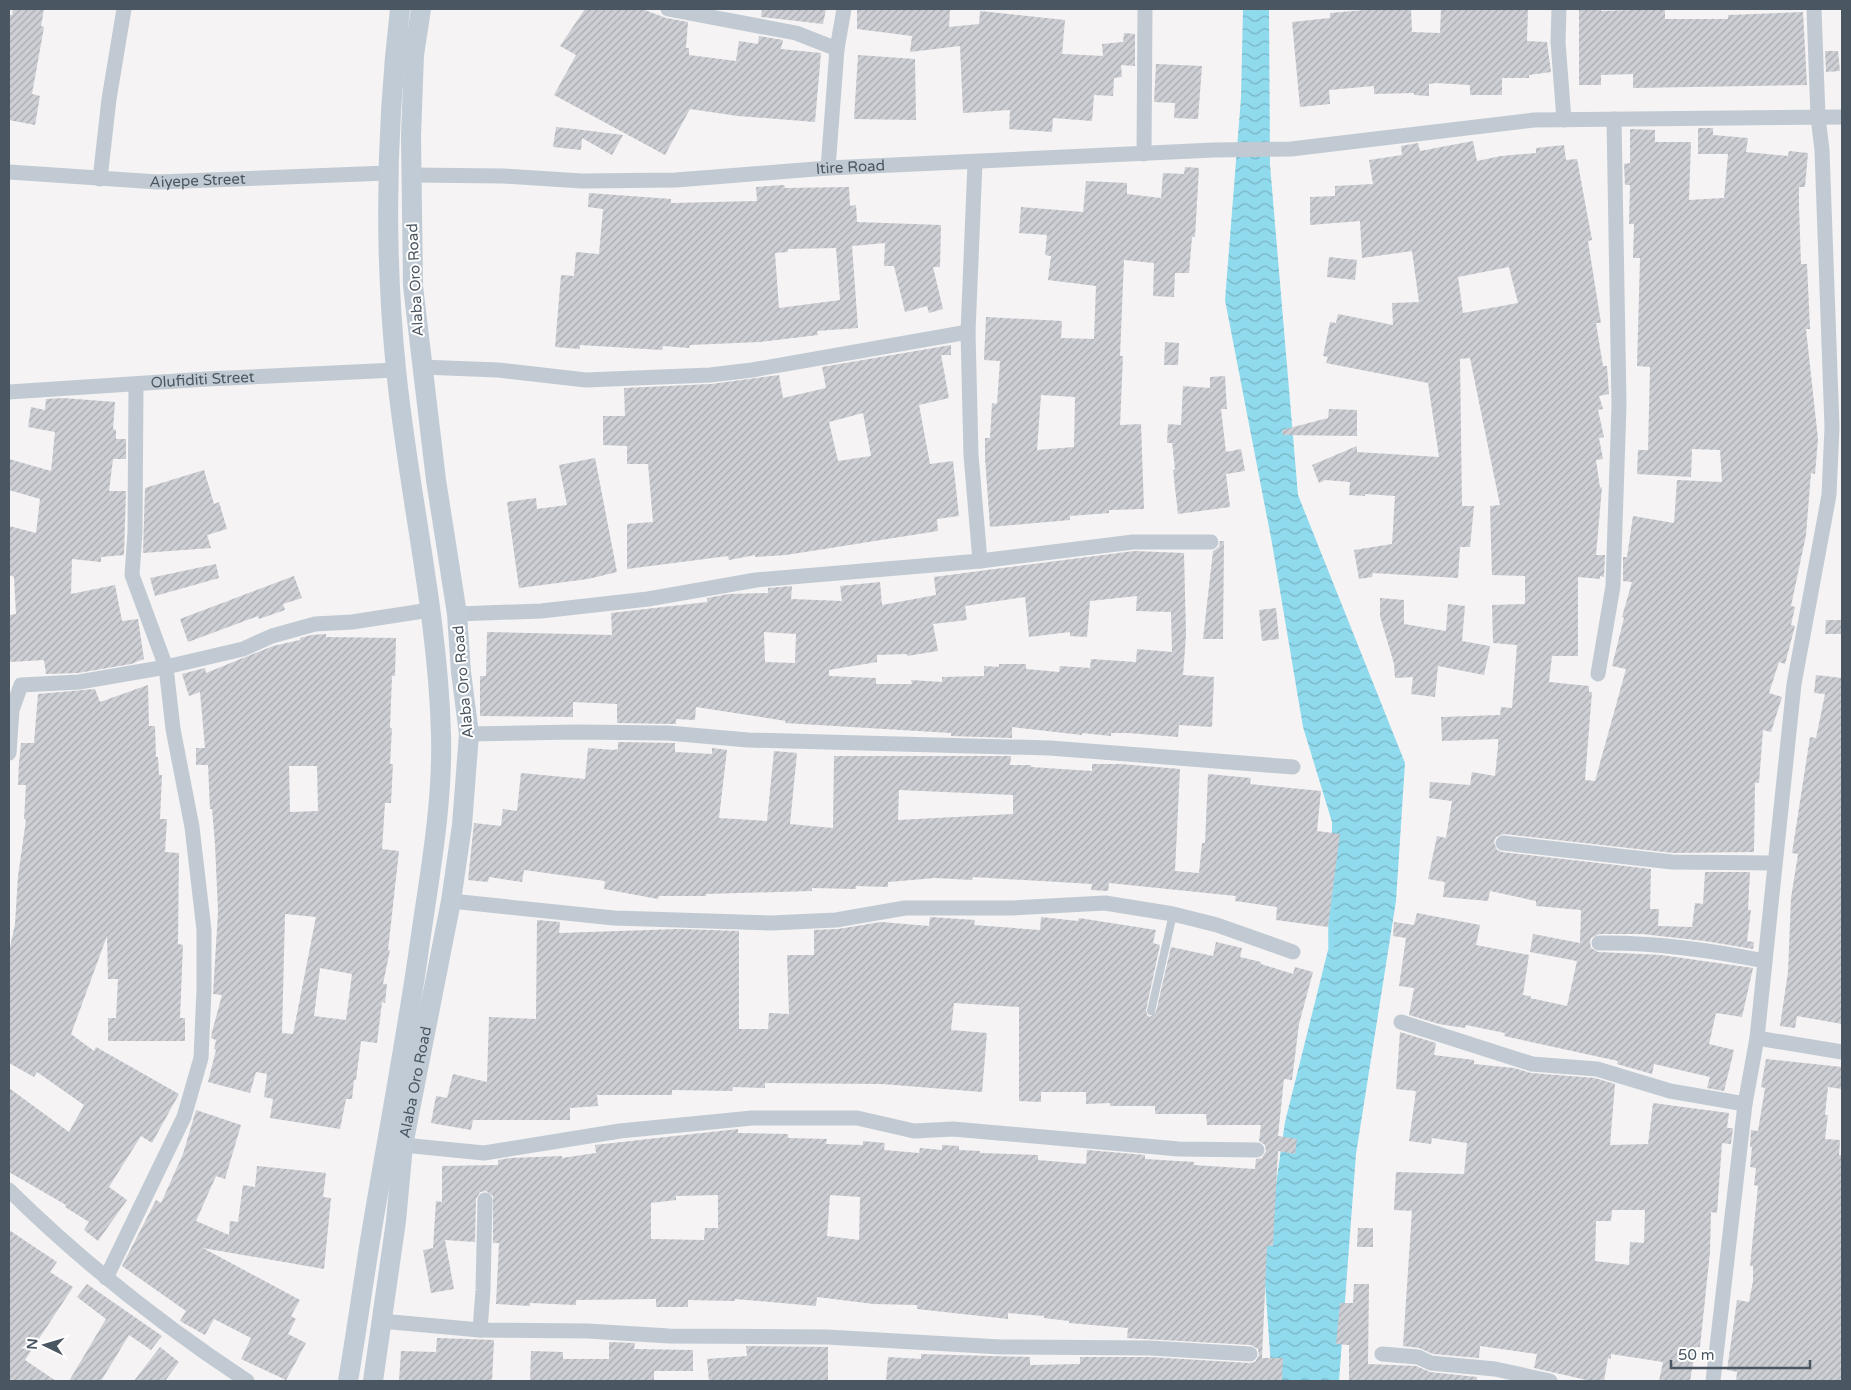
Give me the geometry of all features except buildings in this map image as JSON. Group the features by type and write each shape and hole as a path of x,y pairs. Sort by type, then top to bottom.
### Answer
{"main road":[{"name":"Alaba Oro Road","path":"348,1381 410,1006 438,807 441,736 430,610 396,370 390,288 387,173 394,62 400,9"},
{"name":"Alaba Oro Road","path":"373,1381 396,1221 403,1145 450,901 462,825 469,734 461,672 457,614 421,367 413,286 411,175 414,55 421,9"}],"street":[{"path":"100,179 108,99 124,9"},
{"path":"668,9 796,33 837,49"},
{"path":"828,168 837,49 844,9"},
{"path":"1144,154 1145,9"},
{"path":"1559,9 1558,42 1564,120"},
{"path":"1713,1381 1744,1104 1757,1038 1794,684 1829,494 1832,427 1831,370 1814,9"},
{"name":"Itire Road","path":"411,175 503,176 582,181 676,180 828,168 975,163 1214,150 1291,149 1534,120 1842,117"},
{"path":"1598,674 1613,586 1618,415 1614,119"},
{"path":"975,163 968,332 971,455 980,561"},
{"name":"Aiyepe Street","path":"9,172 158,182 387,173"},
{"path":"421,367 498,370 586,380 710,375 752,370 968,332"},
{"name":"Olufiditi Street","path":"9,392 207,379 396,370"},
{"path":"106,1278 184,1117 201,1058 204,930 192,827 173,729 166,667 132,575 135,532 136,385"},
{"path":"457,614 540,611 648,598 756,580 980,561 1133,542 1212,542"},
{"path":"9,753 12,710 21,686 78,682 166,667 243,648 272,636 315,624 352,622 430,610"},
{"path":"469,734 668,733 748,740 1012,747 1293,767"},
{"path":"1503,843 1672,862 1774,863"},
{"path":"450,901 614,918 762,923 836,920 905,908 1012,908 1105,904 1173,914 1217,925 1294,952"},
{"path":"1599,943 1643,942 1705,950 1765,961"},
{"path":"1401,1022 1532,1064 1597,1069 1670,1090 1744,1104"},
{"path":"1757,1038 1842,1052"},
{"path":"403,1145 484,1153 620,1131 752,1118 857,1118 914,1131 953,1129 1179,1149 1257,1150"},
{"path":"9,1190 106,1278 203,1352 247,1381"},
{"path":"480,1330 485,1200"},
{"path":"381,1321 480,1330 588,1331 669,1336 809,1337 1001,1347 1150,1348 1250,1354"},
{"path":"1382,1354 1418,1357 1431,1363 1502,1370 1550,1381"}],"lane":[{"path":"1151,1012 1173,914"}],"water":[{"path":"1243,9 1269,9 1270,165 1298,495 1405,763 1396,901 1356,1154 1339,1381 1272,1381 1264,1268 1285,1122 1331,938 1332,822 1303,727 1272,543 1225,300 1241,98"}],"waterway":[{"path":"1331,895 1331,946"}]}
